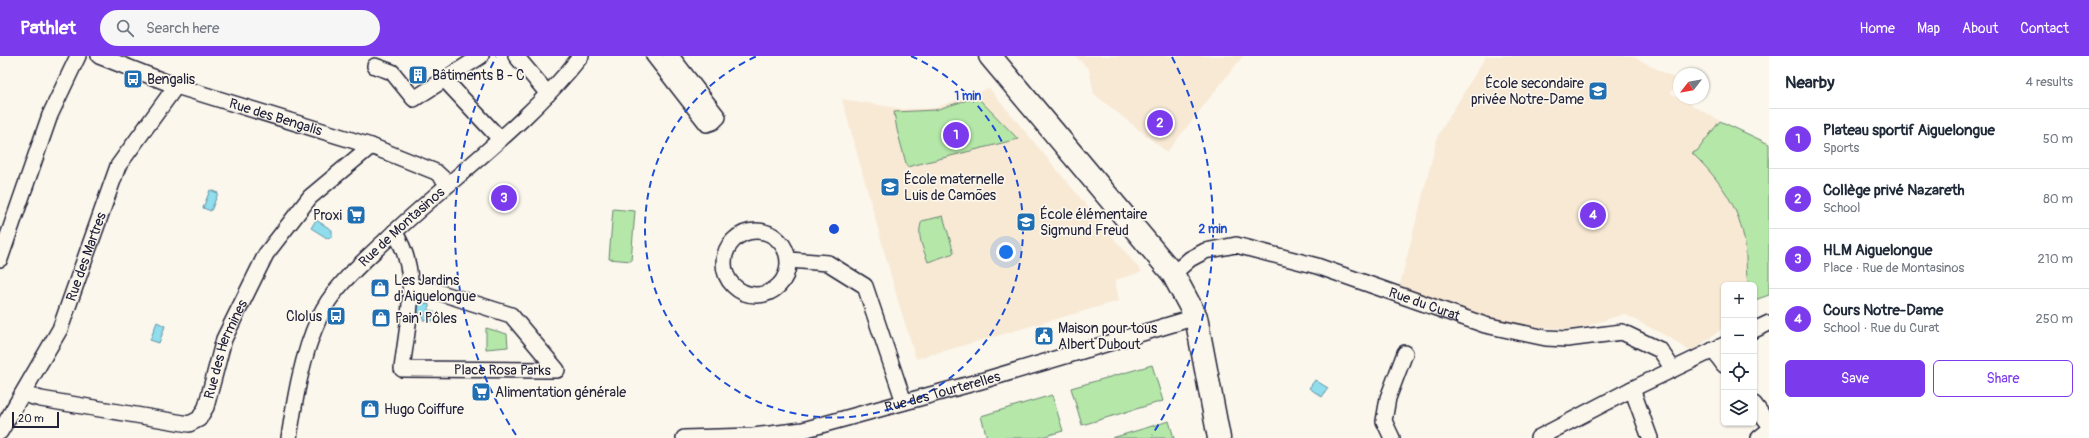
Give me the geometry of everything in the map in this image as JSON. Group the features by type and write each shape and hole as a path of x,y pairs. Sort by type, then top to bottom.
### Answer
{"main road":[{"path":"990,56 1173,274 1196,317 1219,438"}],"street":[{"path":"0,259 50,115 78,56"},
{"name":"Rue des Bengalis","path":"99,56 176,86 371,146 436,172 449,184"},
{"path":"375,66 392,72 414,99 481,56"},
{"path":"516,56 548,94"},
{"name":"Rue de Montasinos","path":"289,438 306,352 319,316 353,271 394,232 500,139 548,94 581,56"},
{"path":"654,56 707,124 713,122 718,117 671,56"},
{"path":"445,80 500,139"},
{"name":"Rue des Martres","path":"0,432 60,329 118,166 176,86"},
{"name":"Rue des Hermines","path":"23,394 41,399 189,424 199,419 206,407 224,339 266,254 310,197 371,146"},
{"path":"756,230 772,234 784,245 789,260 788,273 782,284 772,293 759,296 746,294 735,288 727,278 724,262 728,246 736,238 740,235 756,230"},
{"name":"Place Rosa Parks","path":"394,232 405,249 412,288 402,369 557,370 511,314 422,287 412,288"},
{"name":"Rue du Curat","path":"1173,274 1190,259 1205,251 1236,244 1317,266 1485,325 1546,338 1567,339 1622,332 1660,350 1673,369"},
{"path":"789,260 828,263 865,286 904,402"},
{"name":"Rue des Tourterelles","path":"684,438 753,436 803,430 1196,317"},
{"path":"1757,329 1769,323"},
{"path":"1538,438 1632,389 1718,348"},
{"path":"1392,438 1384,421 1388,398 1405,353"},
{"path":"1632,389 1650,438"},
{"path":"1757,408 1769,424"},
{"path":"1759,438 1769,430"}],"shaded area":[{"path":"1075,56 1243,56 1167,152 1094,94 1089,69"},
{"path":"1486,56 1632,56 1673,77 1673,89 1671,93 1673,94 1673,104 1690,104 1720,121 1769,144 1769,295 1757,300 1757,282 1721,282 1721,329 1694,350 1688,350 1672,339 1624,314 1580,328 1566,329 1526,326 1472,314 1399,288 1438,135"},
{"name":"École élémentaire Sigmund Freud","path":"989,88 1142,272 1115,280 1119,301 916,359 898,301 842,99 903,109 935,108"}],"green space":[{"path":"977,97 1018,139 907,167 897,130 894,112 935,110"},
{"path":"1720,121 1769,144 1769,295 1757,299 1757,282 1748,282 1745,245 1738,218 1727,194 1711,173 1692,153 1697,151"},
{"path":"613,209 635,211 631,261 609,259"},
{"path":"943,216 954,253 928,262 922,247 920,226 922,221"},
{"path":"486,328 507,334 508,347 486,349"},
{"path":"1152,365 1163,401 1082,425 1071,388"},
{"path":"1052,395 1063,431 1038,438 987,438 981,416"},
{"path":"1169,421 1174,438 1112,438"}],"water":[{"path":"210,190 218,193 211,211 203,208"},
{"path":"316,220 332,230 332,237 327,238 311,228"},
{"path":"418,302 429,304 429,310 434,311 433,321 423,320 424,314 417,313"},
{"path":"157,322 165,326 159,343 150,340"},
{"path":"1315,380 1328,388 1322,397 1309,388"}],"place":[{"name":"Bâtiments B - C","path":"418,75"},
{"name":"Bengalis","path":"133,79"},
{"name":"École secondaire privée Notre-Dame","path":"1598,91"},
{"name":"Collège privé Nazareth","path":"1160,123"},
{"name":"Plateau sportif Aiguelongue","path":"956,135"},
{"name":"École maternelle Luis de Camões","path":"890,187"},
{"name":"HLM Aiguelongue","path":"504,198"},
{"name":"Proxi","path":"356,215"},
{"name":"Cours Notre-Dame","path":"1593,215"},
{"name":"École élémentaire Sigmund Freud","path":"1026,222"},
{"name":"Les Jardins d'Aiguelongue","path":"380,288"},
{"name":"Clolus","path":"336,316"},
{"name":"Pain' Pôles","path":"381,318"},
{"name":"Maison pour tous Albert Dubout","path":"1044,336"},
{"name":"Alimentation générale","path":"481,392"},
{"name":"Hugo Coiffure","path":"370,409"}]}
